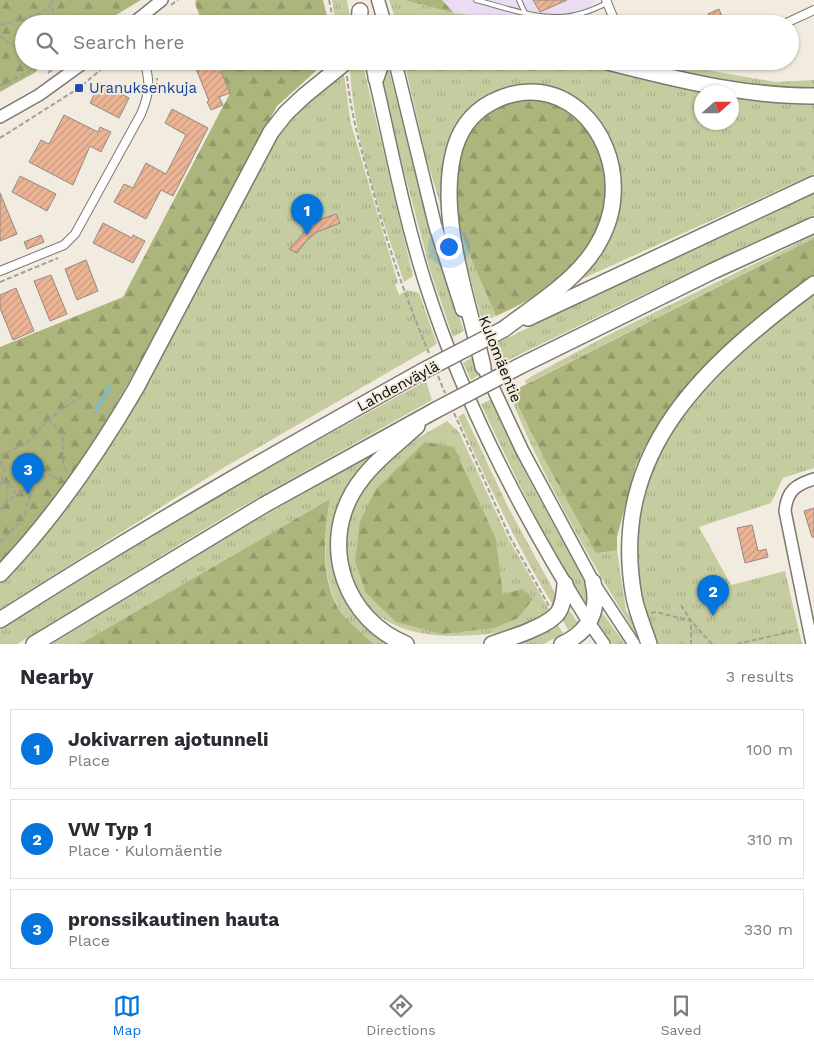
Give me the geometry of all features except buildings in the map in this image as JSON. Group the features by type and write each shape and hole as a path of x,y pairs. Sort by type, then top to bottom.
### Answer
{"highway":[{"path":"0,574 70,492 113,428 271,132 286,113 336,70"},
{"path":"376,78 379,70"},
{"path":"640,70 699,85 735,91 814,96"},
{"path":"483,367 452,223 450,174 453,156 463,128 488,104 520,92 545,93 570,103 590,120 605,145 610,160 613,197 605,230 584,264 567,280 504,330"},
{"name":"Lahdenväylä","path":"0,620 59,582 261,461 504,330 814,184"},
{"path":"34,644 264,505 436,410 520,366 713,271 814,225"},
{"path":"649,644 639,615 631,572 631,522 639,486 653,447 683,402 710,372 753,331 814,284"},
{"path":"406,644 372,623 354,602 341,570 338,542 345,510 363,477 379,459 436,410"},
{"path":"562,644 580,633 590,624 596,607 597,596 593,582"},
{"path":"492,644 525,632 555,617 564,598 564,584"}],"main road":[{"path":"378,0 382,15"},
{"path":"374,70 422,271 446,344 482,430 511,490 564,584 590,624"},
{"name":"Kulomäentie","path":"397,70 435,225 483,367 522,450 593,582"}],"street":[{"path":"143,15 162,0"},
{"path":"606,2 612,15"},
{"path":"799,17 814,10"},
{"path":"0,117 39,95 74,70"},
{"path":"0,271 64,245 75,234 149,96 150,83 146,70"},
{"path":"812,644 784,510 792,488 814,479"},
{"name":"Kulomäentie","path":"593,582 634,644"},
{"path":"590,624 604,644"}],"lane":[{"path":"476,0 491,2 525,13 539,15"},
{"path":"519,0 525,13"},
{"path":"572,15 593,10 606,2"}],"path":[{"path":"52,0 53,15"},
{"path":"329,0 332,15"},
{"path":"37,15 52,5"},
{"path":"0,25 15,21"},
{"path":"0,36 15,47"},
{"path":"0,86 32,70"},
{"path":"48,73 52,70"},
{"path":"0,138 79,88 102,70"},
{"path":"347,70 351,115 381,221 402,288 432,361"},
{"path":"428,371 446,394"},
{"path":"0,456 28,442 49,418 83,395"},
{"path":"453,411 510,537 549,606"},
{"path":"0,510 8,500 24,492 49,474 60,482 69,474 63,466 63,437 49,418"},
{"path":"0,461 5,470 0,485"},
{"path":"3,480 13,488 17,496"},
{"path":"7,483 8,500"},
{"path":"0,542 23,519 31,493 24,492"},
{"path":"681,605 691,622 712,644"},
{"path":"639,615 656,612 691,622"},
{"path":"691,622 691,644"},
{"path":"737,644 803,629"}],"shaded area":[{"path":"442,0 596,0 589,8 592,15 470,15 454,13"}],"green space":[{"path":"0,0 141,0 116,15 15,15 15,70 37,70 0,92"},
{"path":"196,0 323,0 327,15 199,15 195,4"},
{"path":"332,0 347,0 350,15 334,15"},
{"path":"389,0 404,0 454,13 470,15 394,15"},
{"path":"404,0 442,0 454,13"},
{"path":"221,70 317,70 277,106 162,325 78,469 14,548 0,562 0,347 123,297 230,93"},
{"path":"350,70 364,70 413,276 404,282 362,150 352,95"},
{"path":"384,70 389,70 434,242 464,331 453,337 430,270 384,86"},
{"path":"406,70 619,70 694,85 694,130 739,130 739,94 814,100 814,174 582,279 602,245 586,108 570,96 553,88 519,85 503,90 487,98 472,109 459,123 451,240 426,157"},
{"path":"669,70 706,70 776,82 814,80 814,88 762,89"},
{"path":"344,74 351,124 398,283 395,284 399,295 407,290 419,293 437,344 223,468 0,609 0,583 52,524 101,460 162,355 265,153 289,115"},
{"path":"534,98 553,102 569,109 589,129 605,168 607,197 601,223 588,247 570,268 548,287 523,303 496,316 471,258 459,223 456,194 458,164 468,136 487,113 503,104"},
{"path":"814,193 814,215 498,365 491,346 656,265"},
{"path":"459,222 496,316 482,322 464,253"},
{"path":"814,235 814,238 526,384 525,381 532,376 612,333"},
{"path":"814,238 814,280 677,402 645,446 636,465 617,537 617,550 596,553 549,468 511,392"},
{"path":"814,291 814,468 783,478 771,503 699,527 731,585 785,571 802,644 655,644 640,591 636,539 639,513 655,462 681,414 698,394 729,362"},
{"path":"474,356 481,374 471,380 463,363"},
{"path":"426,381 432,400 241,507 17,644 0,644 0,630 220,494"},
{"path":"508,391 511,392 549,468 596,552 617,550 626,611 638,625 638,637 567,517 536,455"},
{"path":"492,399 526,474 589,590 589,608 545,534 481,404"},
{"path":"464,413 508,507 555,593 554,607 515,537 480,466 458,417"},
{"path":"447,421 459,432 508,538 550,611 533,622 513,630 458,636 430,635 405,629 383,619 365,602 352,580 346,540 349,520 360,491 389,458 408,444","holes":["376,489 496,539 503,594"]},
{"path":"425,442 454,447 496,539 503,594 522,589 533,599 518,618 494,628 442,634 396,622 366,593 355,561 360,521 376,489"},
{"path":"371,455 372,460 346,494 340,580 394,644 375,644 370,642 348,621 338,607 326,568 325,540 330,499 80,644 52,644 243,528"},
{"path":"330,499 326,526 325,554 328,582 332,595 345,617 375,644 80,644"},
{"path":"570,611 578,623 568,630 561,617"},
{"path":"601,611 625,644 612,644 597,622"},
{"path":"556,622 563,633 544,644 504,644"}],"waterway":[{"path":"96,410 110,386"}],"place":[{"name":"Uranuksenkuja","path":"79,88"},
{"name":"Jokivarren ajotunneli","path":"307,235"},
{"name":"pronssikautinen hauta","path":"28,494"},
{"name":"VW Typ 1","path":"713,616"}]}
